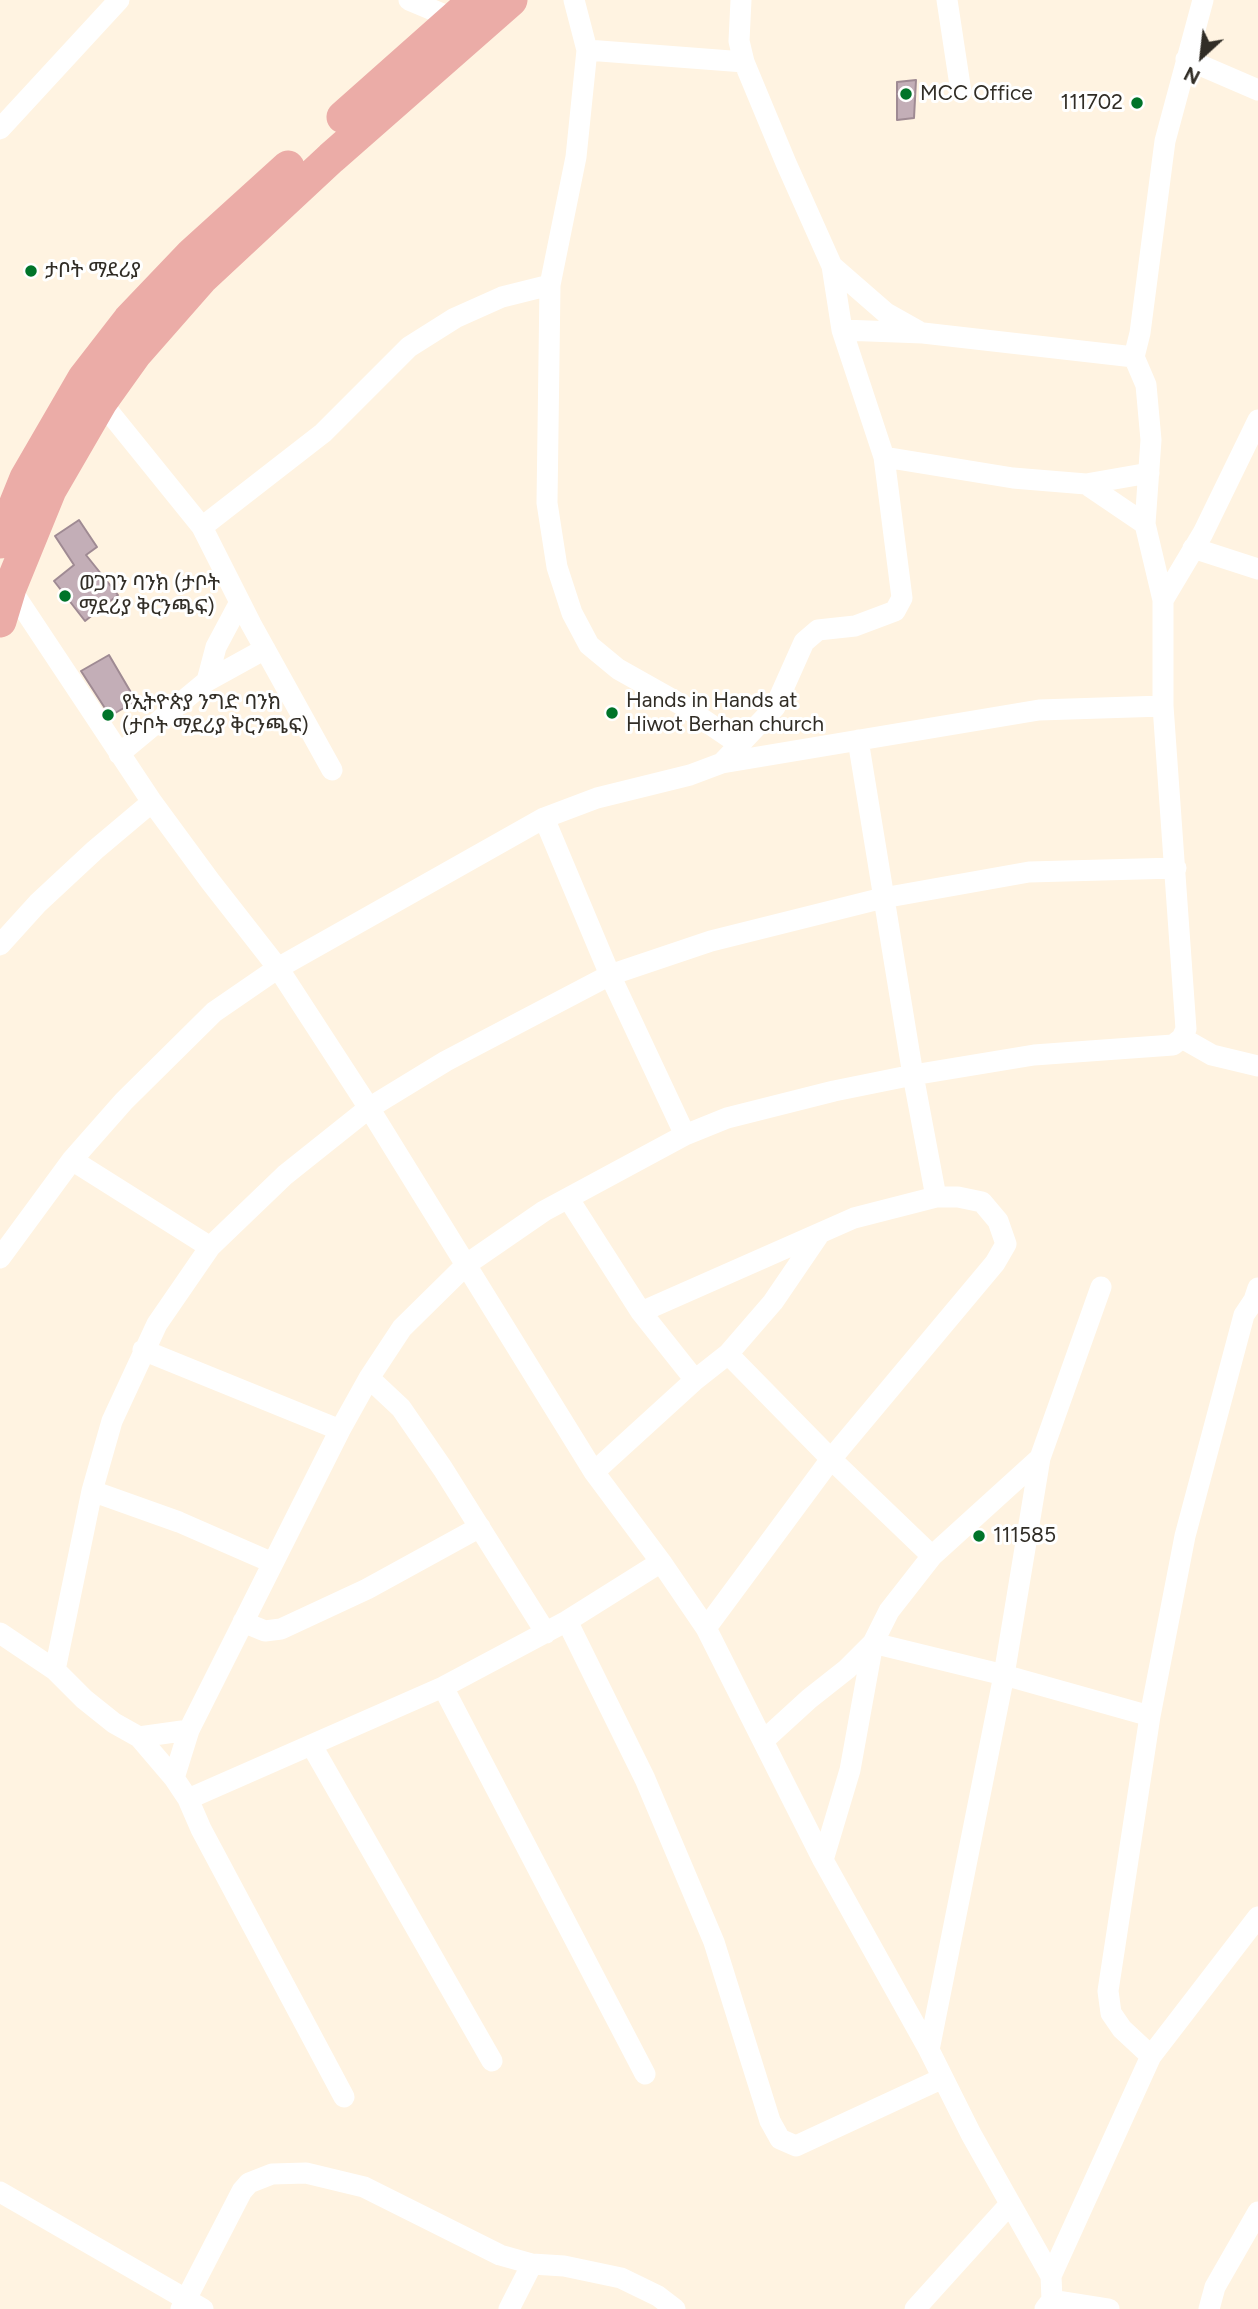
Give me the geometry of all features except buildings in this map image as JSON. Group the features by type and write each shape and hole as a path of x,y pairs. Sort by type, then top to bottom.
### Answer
{"main road":[{"path":"0,542 26,478 84,378 129,320 192,254 465,18 512,0"},
{"path":"0,621 10,588 50,490 101,402 136,352 201,279 331,158 465,18"}],"street":[{"path":"0,130 119,0"},
{"path":"409,0 465,18"},
{"path":"574,0 587,50 576,157 550,285 547,503 557,567 572,613 590,645 618,668 682,705 739,744"},
{"path":"722,763 775,707 804,642 818,630 855,626 895,611 902,598 884,457 842,330 832,266 744,62 739,40 741,0"},
{"path":"947,0 961,92"},
{"path":"174,1778 189,1730 340,1430 369,1378 402,1328 467,1264 544,1211 685,1135 727,1118 834,1091 913,1075 1034,1055 1173,1045 1182,1038 1186,1029 1163,706 1163,600 1145,524 1151,440 1146,385 1134,357 1140,333 1165,141 1203,0"},
{"path":"587,50 744,62"},
{"path":"1186,59 1258,90"},
{"path":"832,266 886,313 923,333"},
{"path":"202,527 323,433 409,347 455,318 502,297 550,285"},
{"path":"842,330 923,333 1134,357"},
{"path":"101,402 202,527 265,649 332,769"},
{"path":"1163,600 1194,548 1258,420"},
{"path":"884,457 1013,478 1086,484 1149,473"},
{"path":"1086,484 1145,524"},
{"path":"1194,548 1258,569"},
{"path":"10,588 152,802 278,968 467,1264 594,1472 706,1628 823,1860 929,2049 1051,2276"},
{"path":"207,681 216,647 240,602"},
{"path":"119,754 207,681 265,649"},
{"path":"0,1258 72,1160 124,1101 204,1022 278,968 544,818 597,798 690,775 722,763 1039,710 1163,706"},
{"path":"858,740 913,1075 936,1197"},
{"path":"0,945 38,903 152,802"},
{"path":"544,818 610,975 685,1135"},
{"path":"55,1670 92,1491 113,1422 143,1350 157,1324 210,1247 285,1175 369,1108 446,1061 610,975 711,941 883,898 1029,872 1176,868"},
{"path":"1182,1038 1212,1055 1258,1066"},
{"path":"72,1160 210,1247"},
{"path":"641,1312 818,1236 853,1218 936,1197 958,1197 982,1202 998,1222 1006,1244 995,1263 831,1459 706,1628"},
{"path":"568,1198 641,1312 695,1380"},
{"path":"594,1472 695,1380 728,1354 773,1302 818,1236"},
{"path":"929,2049 1004,1675 1040,1458 1101,1287"},
{"path":"1151,2056 1122,2029 1111,2013 1108,1990 1150,1716 1185,1536 1244,1315 1257,1295"},
{"path":"143,1350 340,1430"},
{"path":"728,1354 831,1459 932,1556"},
{"path":"369,1378 401,1408 546,1633"},
{"path":"823,1860 850,1770 873,1643 889,1611 932,1556 1040,1458"},
{"path":"92,1491 179,1522 273,1563"},
{"path":"243,1622 265,1631 281,1629 367,1589 480,1527"},
{"path":"188,1799 443,1687 567,1621 661,1562"},
{"path":"567,1621 645,1779 714,1942 771,2121 780,2139 796,2146 943,2078"},
{"path":"0,1633 55,1670 84,1699 114,1723 139,1737 174,1778 188,1799 201,1829 344,2097"},
{"path":"873,1643 1004,1675 1150,1716"},
{"path":"763,1741 847,1669 873,1643"},
{"path":"443,1687 645,2074"},
{"path":"139,1737 189,1730"},
{"path":"312,1746 492,2061"},
{"path":"1109,2309 1049,2306 1051,2276 1151,2056 1258,1917"},
{"path":"2,2199 190,2306 242,2191 249,2183 272,2174 306,2173 364,2187 500,2255 532,2264 564,2266 621,2278 659,2296 676,2309"},
{"path":"915,2309 1010,2204"},
{"path":"1209,2309 1215,2287 1258,2213"},
{"path":"509,2309 532,2264"}],"place":[{"name":"MCC Office","path":"906,94"},
{"name":"111702","path":"1137,103"},
{"name":"ታቦት ማደሪያ","path":"31,271"},
{"name":"ወጋገን ባንክ (ታቦት ማደሪያ ቅርንጫፍ)","path":"65,596"},
{"name":"Hands in Hands at Hiwot Berhan church","path":"612,713"},
{"name":"የኢትዮጵያ ንግድ ባንክ (ታቦት ማደሪያ ቅርንጫፍ)","path":"108,715"},
{"name":"111585","path":"979,1536"}]}
